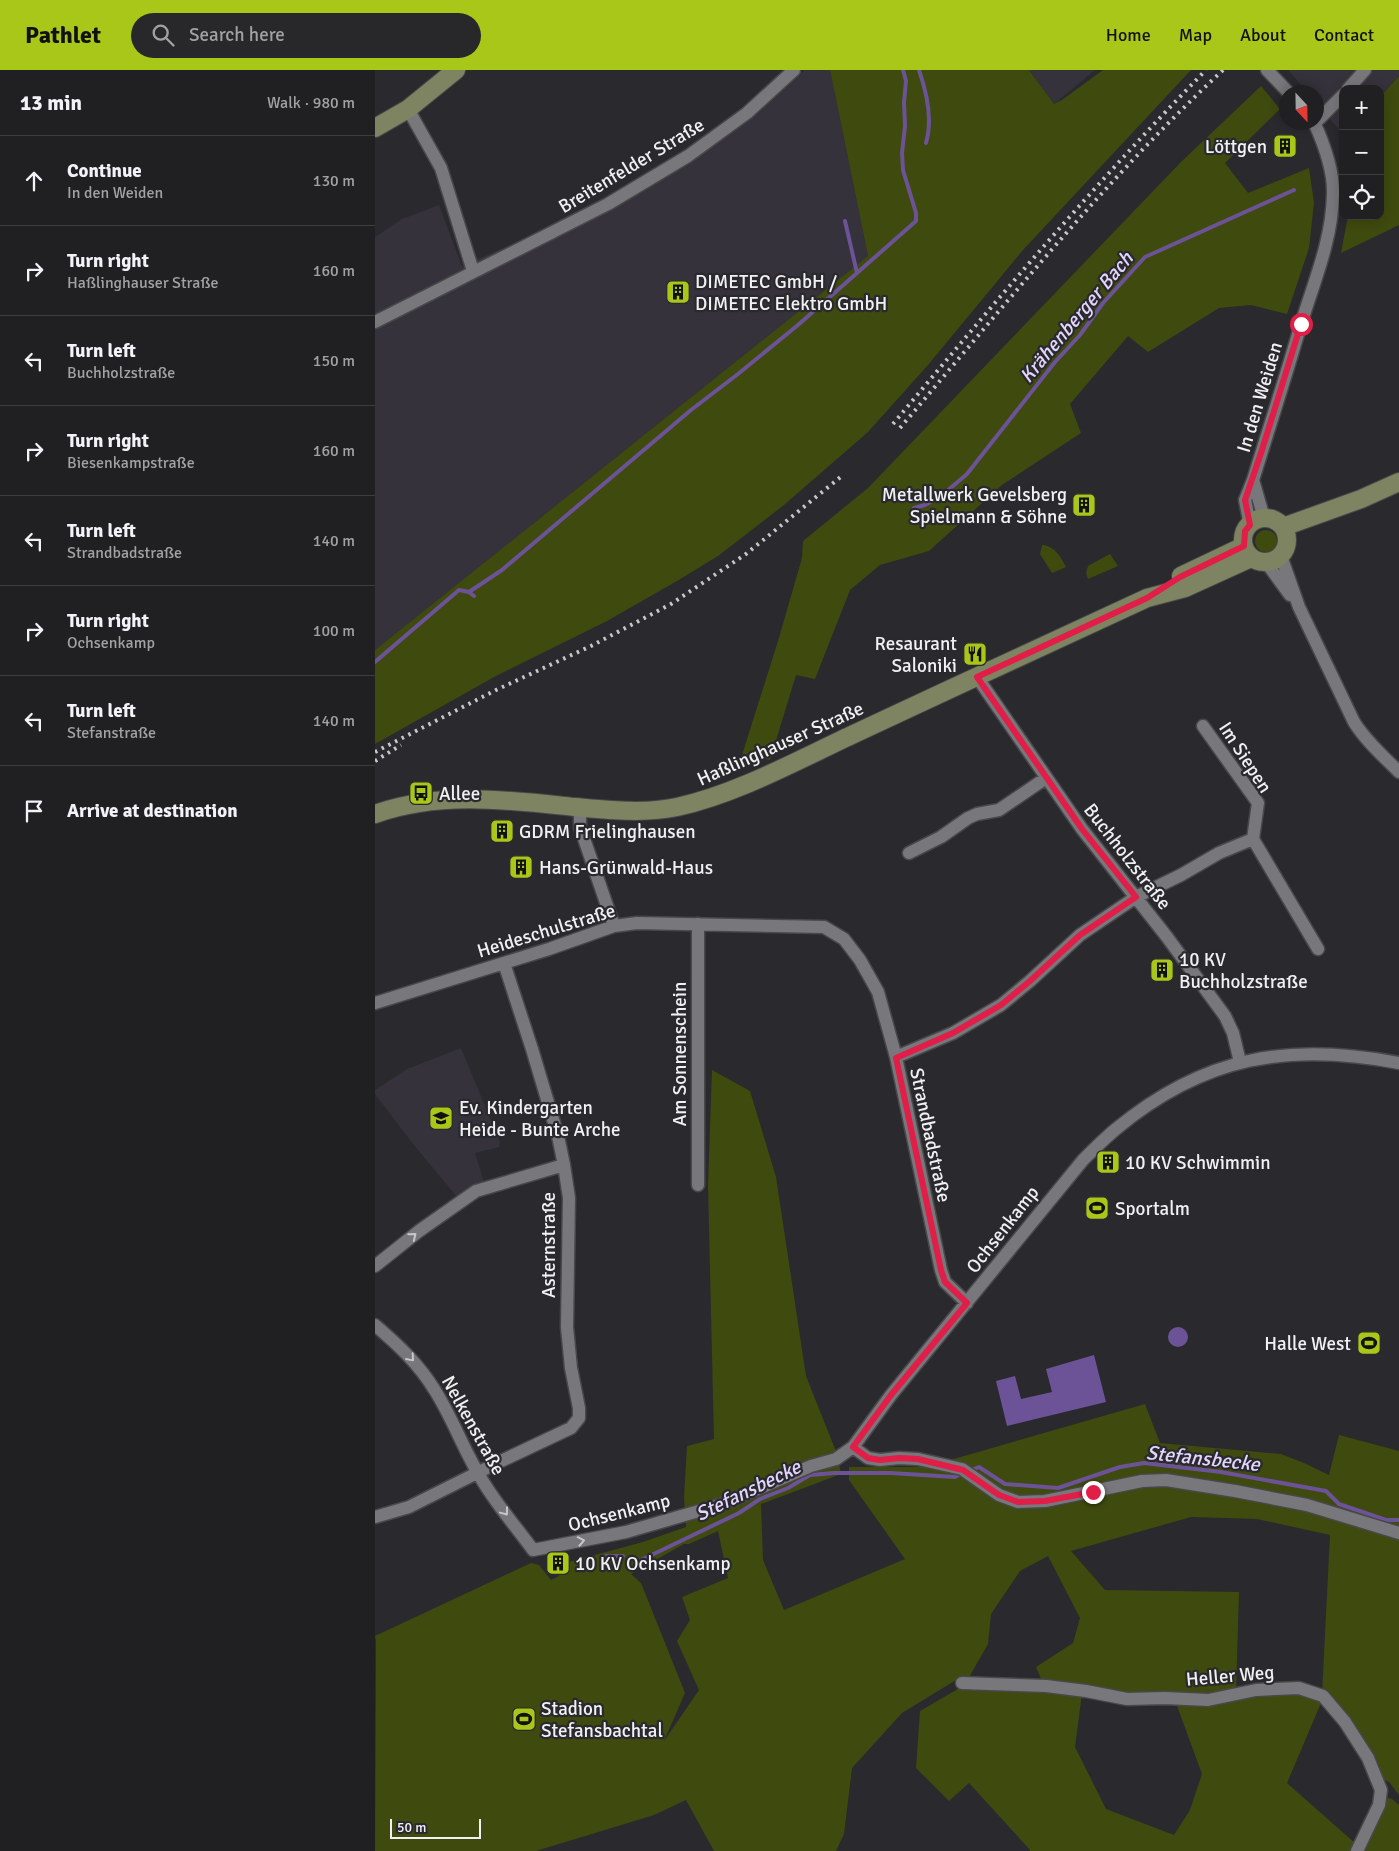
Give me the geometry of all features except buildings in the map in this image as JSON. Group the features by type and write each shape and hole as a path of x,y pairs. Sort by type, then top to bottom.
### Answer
{"main road":[{"path":"375,128 408,109 456,70"},
{"name":"Haßlinghauser Straße","path":"375,814 408,805 448,799 524,802 616,811 675,807 703,800 735,788 1147,598 1180,577 1266,553 1361,500 1399,482"},
{"name":"Haßlinghauser Straße","path":"1283,527 1361,500"},
{"path":"1271,519 1283,527 1286,533 1266,553 1245,531 1257,522 1271,519"}],"street":[{"name":"Breitenfelder Straße","path":"375,322 609,204 688,156 747,113 794,70"},
{"path":"1267,70 1281,85"},
{"path":"1352,85 1365,70"},
{"path":"1324,113 1339,98"},
{"path":"408,109 441,168 473,271"},
{"name":"In den Weiden","path":"1257,522 1253,480 1331,225 1333,194 1330,167 1318,130"},
{"path":"1266,553 1299,607 1354,722 1373,746 1399,772"},
{"name":"Buchholzstraße","path":"977,677 1082,829 1136,897 1225,1016 1233,1034 1240,1062"},
{"name":"Im Siepen","path":"1203,726 1258,803 1253,839"},
{"path":"909,853 941,836 968,818 977,814 999,810 1046,778"},
{"path":"580,807 580,827 614,926"},
{"path":"896,1058 953,1033 1001,1005 1080,935 1136,897 1181,875 1219,853 1253,839 1318,949"},
{"name":"Heideschulstraße","path":"375,1003 614,926 637,923 824,926"},
{"name":"Am Sonnenschein","path":"698,924 698,1185"},
{"name":"Strandbadstraße","path":"824,926 844,939 860,960 878,992 896,1058 941,1270 945,1282 967,1303"},
{"name":"Asternstraße","path":"375,1517 409,1507 571,1428 579,1418 567,1327 569,1198 565,1165 532,1048 504,963"},
{"name":"Ochsenkamp","path":"533,1550 626,1532 723,1504 811,1466 836,1459 853,1447 891,1395 967,1303 1034,1217 1083,1160 1117,1128 1173,1089 1219,1068 1254,1058 1297,1053 1336,1054 1399,1063"},
{"path":"375,1266 419,1231 476,1190 565,1165"},
{"name":"Nelkenstraße","path":"375,1325 404,1350 435,1389 477,1473 533,1550"},
{"path":"853,1447 868,1458 880,1460 918,1459 967,1472 999,1495 1018,1502 1045,1501 1142,1481 1165,1480 1307,1504 1399,1533"},
{"name":"Heller Weg","path":"962,1683 1046,1686 1127,1699 1208,1700 1256,1690 1299,1688 1323,1696 1345,1722 1368,1758 1381,1790 1379,1805 1357,1851"}],"shaded area":[{"path":"805,70 830,70 868,256 375,650 375,237 402,219 439,205 462,266 645,186"},
{"path":"1029,70 1095,70 1054,104"},
{"path":"1288,70 1399,70 1399,76 1384,93 1384,85 1339,85 1339,130 1324,112 1324,85 1301,85"},
{"name":"Ev. Kindergarten Heide - Bunte Arche","path":"461,1048 500,1142 499,1147 475,1153 484,1182 458,1198 413,1144 375,1094 375,1090 407,1069"},
{"path":"1178,1327 1185,1330 1188,1337 1185,1344 1178,1347 1171,1344 1168,1337 1171,1330"},
{"path":"1094,1355 1106,1402 1007,1426 996,1381 1015,1376 1021,1399 1052,1392 1046,1369"}],"green space":[{"path":"830,70 1029,70 1054,104 1103,70 1191,70 1023,250 928,365 868,432 784,505 718,556 677,581 607,621 494,677 375,744 375,650 868,256"},
{"path":"1399,76 1399,225 1341,253 1347,220 1384,220 1384,93"},
{"path":"1261,86 1279,108 1279,110 1225,163 1248,193 1309,168 1314,203 1309,248 1287,314 1251,305 1219,308 1148,352 1128,336 1070,404 1081,433 1002,485 929,551 880,565 850,590 815,679 796,675 770,760 742,755 802,558 803,541 868,488 1181,162"},
{"path":"1266,530 1274,533 1277,541 1274,549 1266,552 1258,549 1255,541 1258,533"},
{"path":"1042,545 1051,547 1060,556 1066,567 1052,573 1040,554"},
{"path":"1110,554 1118,566 1088,579 1086,573 1088,566"},
{"path":"712,1070 750,1091 776,1177 806,1376 837,1454 841,1474 761,1504 763,1560 784,1610 905,1559 849,1480 849,1467 926,1467 1145,1404 1160,1443 1281,1454 1329,1475 1339,1435 1399,1451 1399,1795 1389,1782 1383,1779 1322,1694 1330,1535 1257,1519 1191,1517 1071,1551 1105,1590 1239,1592 1236,1692 1209,1696 1129,1695 1042,1681 1036,1667 1073,1643 1080,1618 1048,1556 1020,1571 991,1614 988,1644 968,1679 956,1680 902,1713 852,1768 844,1834 836,1851 714,1851 686,1800 654,1815 536,1851 375,1851 375,1636 531,1563 539,1565 551,1580 559,1576 550,1566 643,1542 686,1527 684,1497 687,1446 714,1439 708,1185","holes":["718,1531 728,1578 682,1597 690,1620 677,1641 699,1690 664,1741 685,1693 641,1583 631,1574 684,1544 689,1544"]},
{"path":"963,1686 1082,1693 1075,1747 1106,1809 1174,1835 1190,1810 1202,1774 1176,1703 1297,1691 1321,1703 1287,1783 1356,1844 1353,1851 1030,1851 969,1783 949,1801 916,1768 920,1711"},
{"path":"1388,1798 1399,1805 1399,1851 1362,1851 1384,1799"}],"waterway":[{"path":"469,592 502,570 691,410 798,325 916,221 916,213 903,170 902,153 906,81 903,70"},
{"path":"919,70 929,115 926,143"},
{"name":"Krähenberger Bach","path":"914,508 925,505 940,497 967,474 1055,362 1080,335 1103,303 1145,257 1294,190"},
{"path":"845,221 857,273"},
{"name":"Krähenberger Bach","path":"375,662 459,590 469,592 474,596"},
{"name":"Stefansbecke","path":"969,1471 979,1467 1005,1484 1058,1488 1120,1467 1144,1463 1221,1472 1326,1491 1339,1504 1386,1520 1399,1520"},
{"name":"Stefansbecke","path":"635,1563 739,1513 760,1499 788,1488 810,1475 891,1473 955,1477 962,1473"},
{"name":"Stefansbecke","path":"606,1556 623,1556"}],"railway":[{"path":"893,424 1007,288 1085,199 1206,70"},
{"path":"900,428 1096,199 1137,155 1223,70"},
{"path":"375,752 496,690 591,646 671,604 746,554 843,475"},
{"path":"375,761 401,745"}],"place":[{"name":"Löttgen","path":"1285,146"},
{"name":"DIMETEC GmbH / DIMETEC Elektro GmbH","path":"678,292"},
{"name":"Metallwerk Gevelsberg Spielmann & Söhne","path":"1084,505"},
{"name":"Resaurant Saloniki","path":"975,654"},
{"name":"Allee","path":"421,793"},
{"name":"GDRM Frielinghausen","path":"502,831"},
{"name":"Hans-Grünwald-Haus","path":"521,867"},
{"name":"10 KV Buchholzstraße","path":"1162,970"},
{"name":"Ev. Kindergarten Heide - Bunte Arche","path":"441,1118"},
{"name":"10 KV Schwimmin","path":"1108,1162"},
{"name":"Sportalm","path":"1097,1208"},
{"name":"Halle West","path":"1369,1343"},
{"name":"10 KV Ochsenkamp","path":"558,1563"},
{"name":"Stadion Stefansbachtal","path":"524,1719"}],"route":[{"path":"1093,1492 1045,1501 1018,1502 999,1495 963,1470 918,1459 880,1460 868,1458 853,1447 891,1395 967,1303 945,1282 941,1270 896,1058 953,1033 1001,1005 1080,935 1136,897 1082,829 977,677 1147,598 1180,577 1244,546 1243,538 1245,531 1250,525 1245,500 1253,480 1301,324"}]}
